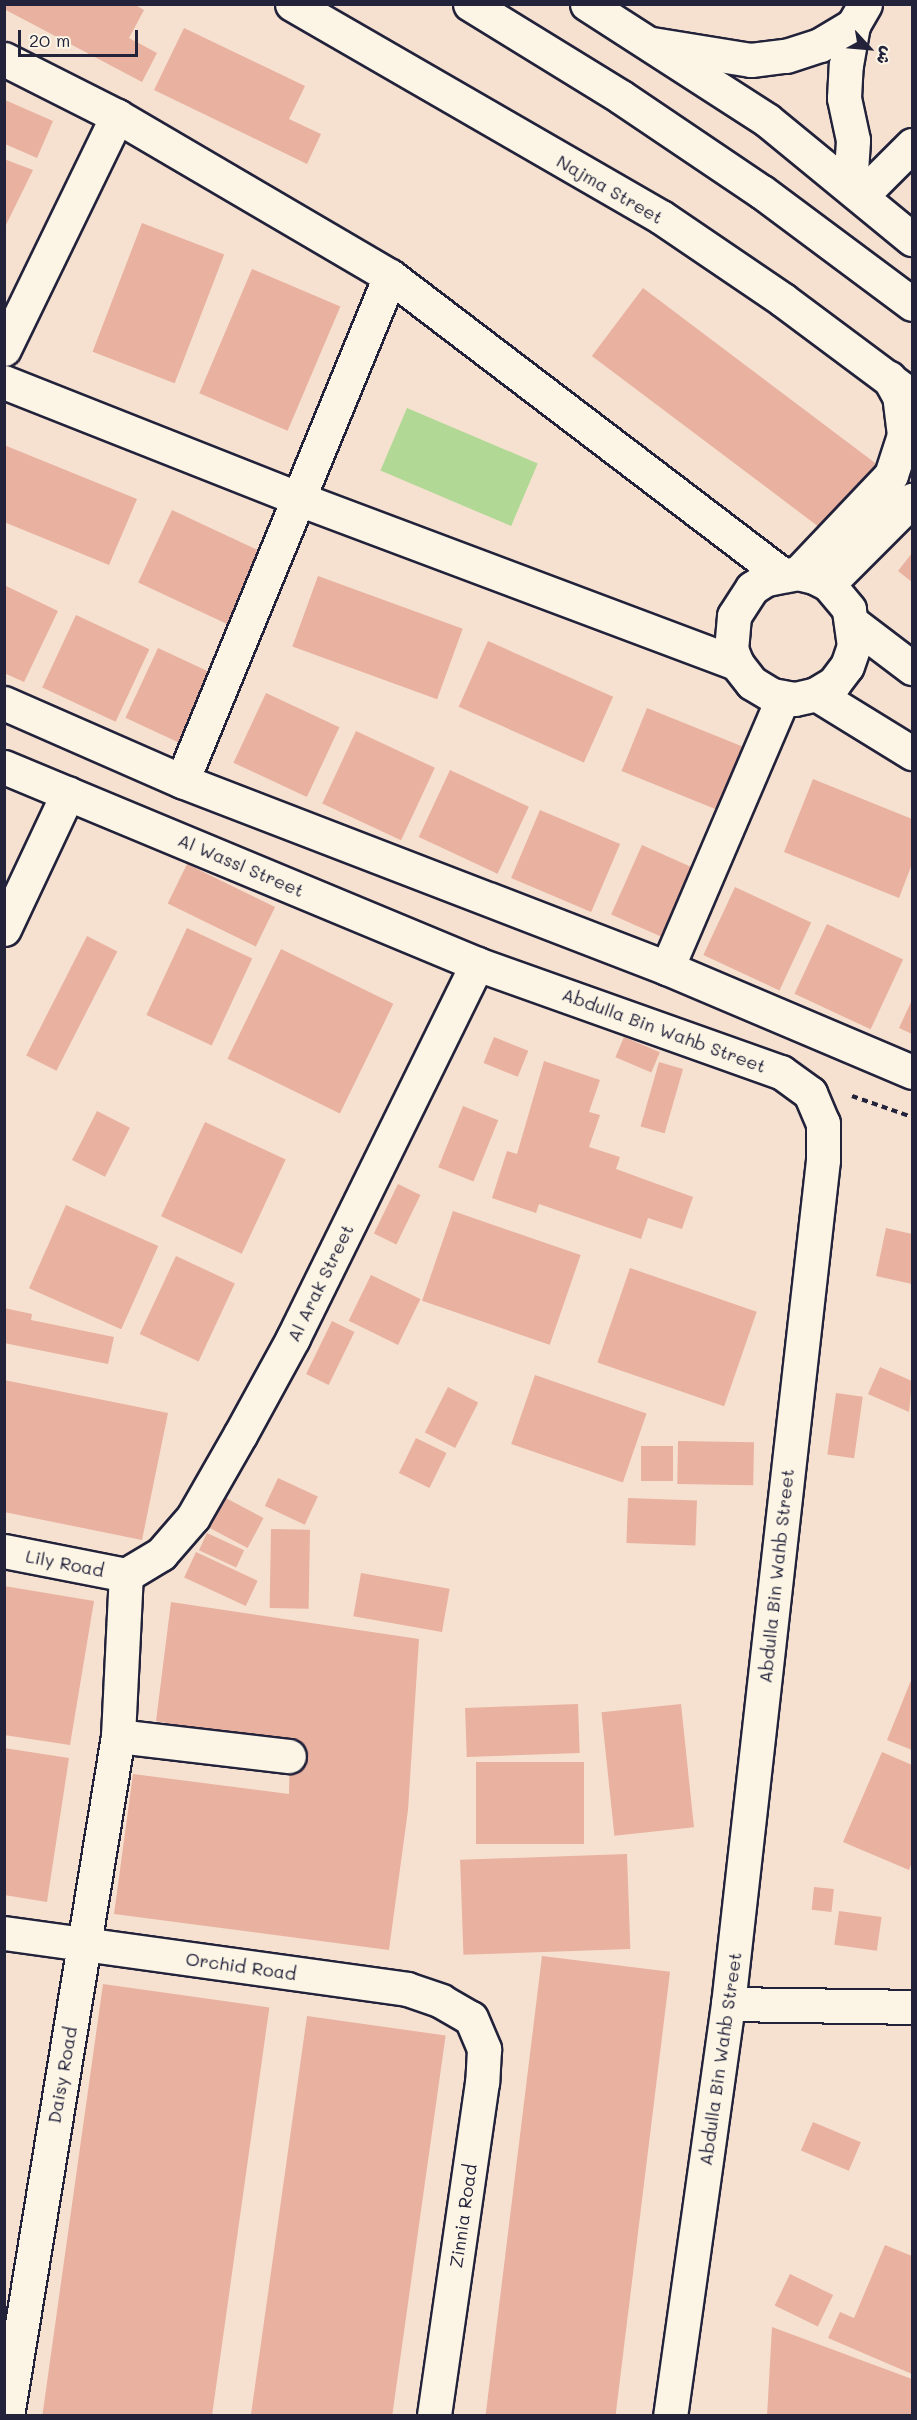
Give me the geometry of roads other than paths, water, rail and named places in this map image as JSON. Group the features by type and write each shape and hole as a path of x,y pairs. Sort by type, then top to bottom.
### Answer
{"street":[{"name":"Najma Street","path":"292,4 661,218 901,387"},
{"path":"470,4 621,97 753,185 912,304"},
{"path":"587,4 767,120 912,239"},
{"path":"652,44 751,60 786,56 820,45 859,15"},
{"path":"855,191 853,140 844,98 859,15"},
{"path":"4,59 117,116 390,276 790,574 828,584 840,595 854,624 854,646 848,666 834,683 816,694 783,698 761,690 737,664 299,499 4,382"},
{"path":"4,349 117,116"},
{"path":"855,191 912,145"},
{"path":"182,781 390,276"},
{"path":"737,664 730,632 741,601 759,584 790,574 891,475 904,435 901,387"},
{"path":"828,584 912,500"},
{"path":"854,624 912,668"},
{"path":"816,694 912,753"},
{"path":"667,968 783,698"},
{"path":"4,703 182,781 667,968 912,1072"},
{"name":"Al Wassl Street","path":"4,767 477,964"},
{"path":"4,928 68,793"},
{"name":"Abdulla Bin Wahb Street","path":"477,964 747,1058 781,1072 810,1093 823,1123 823,1160 728,2004 670,2415"},
{"name":"Al Arak Street","path":"126,1575 161,1554 193,1517 298,1328 477,964"},
{"name":"Lily Road","path":"4,1551 126,1575"},
{"name":"Daisy Road","path":"7,2415 118,1736 126,1575"},
{"path":"118,1736 289,1756"},
{"name":"Orchid Road","path":"4,1933 408,1989 441,2001 471,2018"},
{"path":"728,2004 912,2007"},
{"name":"Zinnia Road","path":"434,2415 483,2082 484,2049 471,2018"}]}
